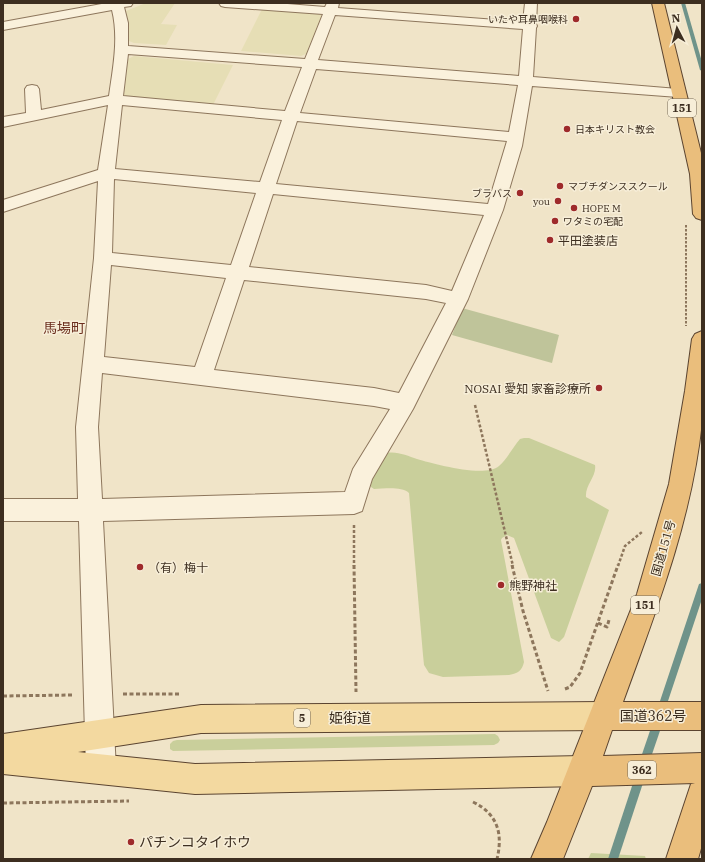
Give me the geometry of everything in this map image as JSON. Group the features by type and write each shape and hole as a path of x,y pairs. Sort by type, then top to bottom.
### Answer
{"highway":[{"name":"151","path":"658,3 698,174 702,214"},
{"name":"国道151号","path":"547,859 560,829 650,594 681,484 696,391 694,335"},
{"name":"国道362号","path":"603,716 702,716"},
{"name":"362","path":"582,771 702,768"},
{"path":"682,859 702,795"}],"main road":[{"name":"姫街道","path":"3,749 201,719 603,716"},
{"path":"3,759 195,779 582,771"}],"street":[{"path":"225,3 332,7 531,26"},
{"path":"3,510 90,510 354,503 361,476 405,403 458,299 494,210 516,137 526,81 531,26 531,3"},
{"path":"3,26 120,4 122,23 121,48 116,100 106,172 103,258 87,427 101,769"},
{"path":"202,376 291,116 332,7"},
{"path":"121,48 678,93"},
{"path":"32,89 34,116"},
{"path":"3,122 116,100 516,137"},
{"path":"3,206 106,172 494,210"},
{"path":"103,258 426,292 458,299"},
{"path":"94,364 202,376 405,403"}],"path":[{"path":"686,222 687,318 694,335"},
{"path":"475,405 523,611 549,693 543,693"},
{"path":"354,503 356,694"},
{"path":"563,689 570,687 580,673 625,546 642,532 644,525"},
{"path":"598,623 607,627 609,620"},
{"path":"3,696 184,694"},
{"path":"348,694 363,694"}],"shaded area":[{"path":"146,3 175,3 161,24 177,25 166,45 134,43 129,41 129,24 126,11"},
{"path":"262,9 318,13 322,16 308,53 301,56 241,51"},
{"path":"134,56 233,65 213,105 129,97 124,95 128,59"}],"green space":[{"path":"462,308 559,335 552,363 452,335"},
{"name":"熊野神社","path":"529,438 595,465 594,473 587,488 586,497 609,510 564,637 559,642 551,638 514,538 507,535 501,540 524,662 521,670 509,675 443,677 429,673 424,665 409,493 402,489 374,489 370,484 387,453 399,453 435,464 459,469 483,471 499,466 520,439"},
{"path":"495,734 500,740 494,745 173,751 170,749 170,744 177,740"},
{"path":"591,853 645,856 646,859 588,859"}],"waterway":[{"path":"683,3 702,70"},
{"path":"661,710 702,587"},
{"path":"644,763 658,722"},
{"path":"613,859 640,777"}],"place":[{"name":"いたや耳鼻咽喉科","path":"576,19"},
{"name":"日本キリスト教会","path":"567,129"},
{"name":"マブチダンススクール","path":"560,186"},
{"name":"ブラバス","path":"520,193"},
{"name":"you","path":"558,201"},
{"name":"HOPE M","path":"574,208"},
{"name":"ワタミの宅配","path":"555,221"},
{"name":"平田塗装店","path":"550,240"},
{"name":"NOSAI 愛知 家畜診療所","path":"599,388"},
{"name":"（有）梅十","path":"140,567"},
{"name":"熊野神社","path":"501,585"},
{"name":"パチンコタイホウ","path":"131,842"}],"district":[{"name":"馬場町","path":"64,328"}]}
